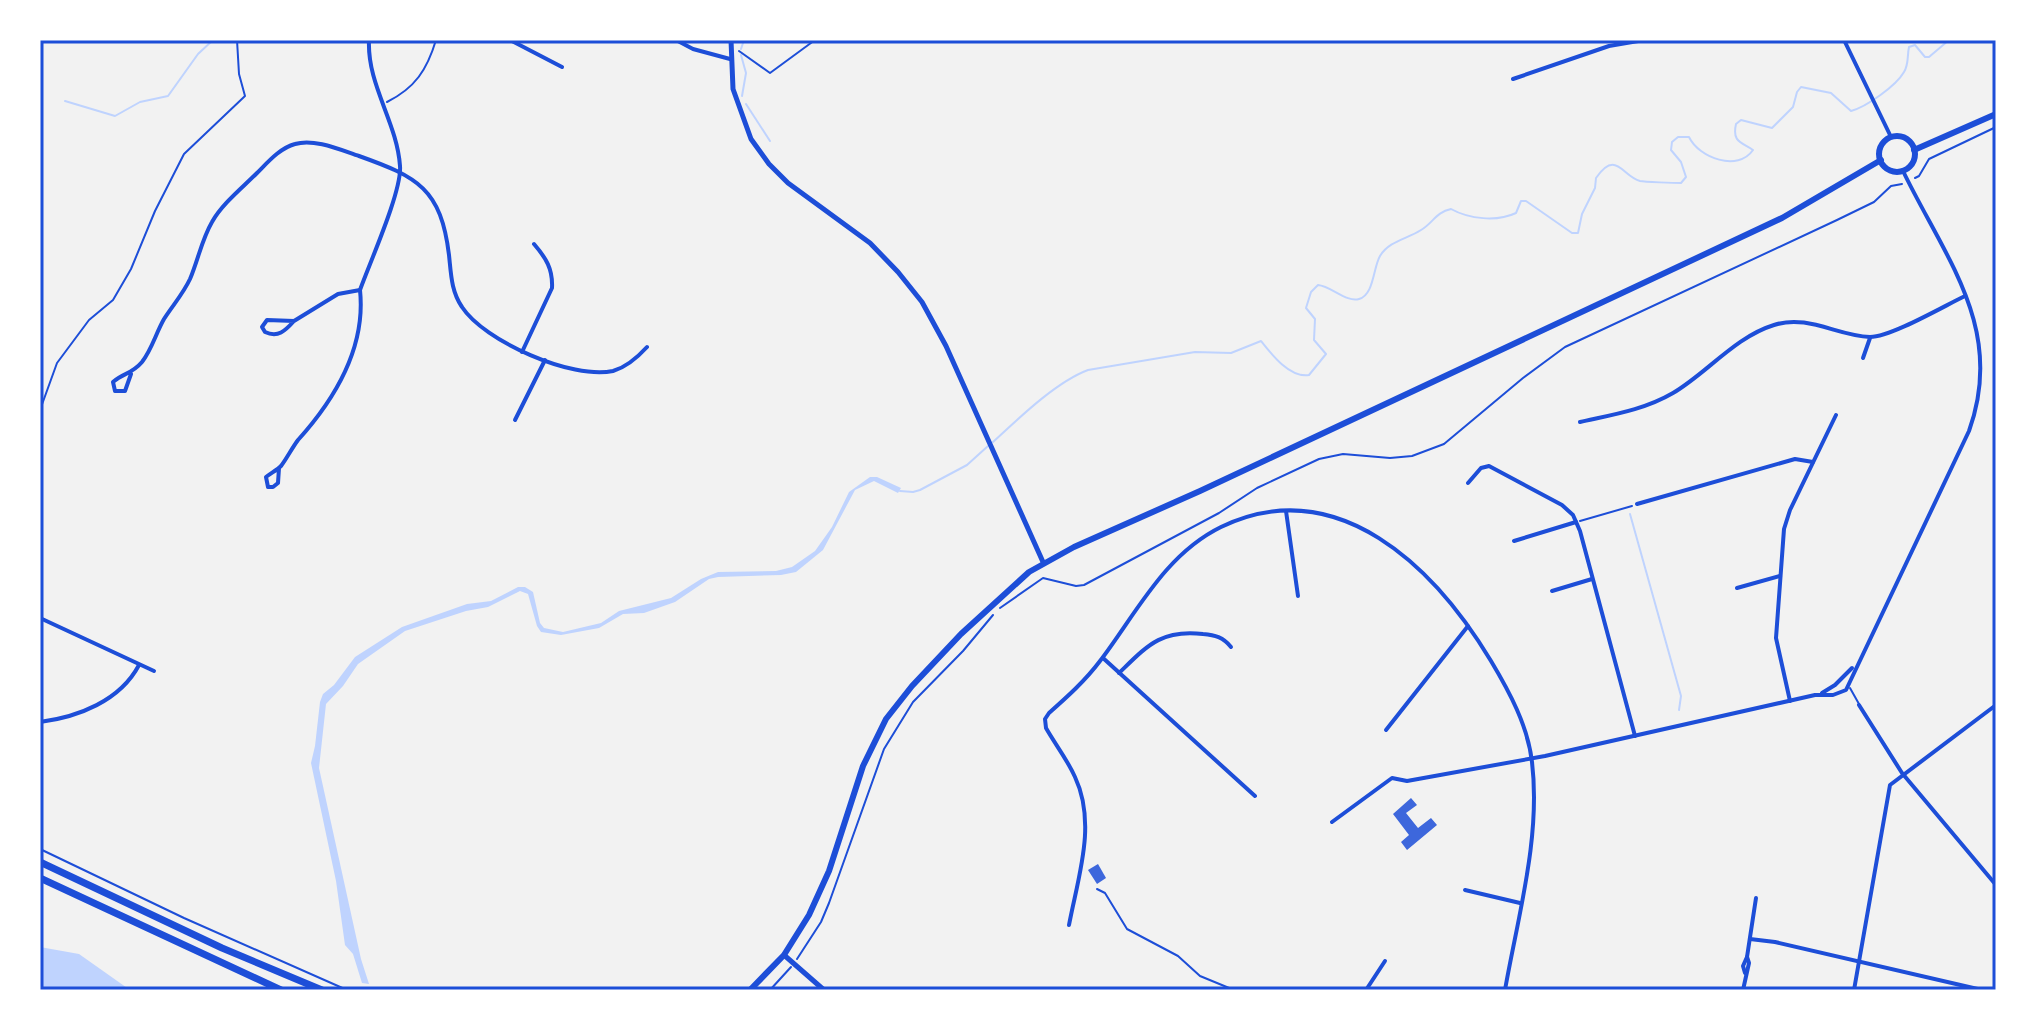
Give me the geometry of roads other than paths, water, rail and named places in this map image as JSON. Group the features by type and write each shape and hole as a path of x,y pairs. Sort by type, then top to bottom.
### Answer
{"highway":[{"path":"40,862 222,948 322,990"},
{"path":"40,878 281,990"}],"main road":[{"path":"1914,150 1996,114"},
{"path":"1899,136 1907,140 1914,150 1912,163 1903,171 1888,169 1881,160 1881,147 1891,137 1899,136"},
{"path":"750,990 784,955 809,915 829,871 855,788 886,719 912,686 969,626 1016,582 1043,562 1782,218 1881,160"}],"street":[{"path":"279,468 278,483 273,487 267,486 266,477 279,468 333,398 346,372 358,326 360,290 401,171 395,135 372,72 369,40"},
{"path":"510,40 562,67"},
{"path":"676,40 693,49 730,59"},
{"path":"731,40 730,59 738,109 758,150 788,183 863,237 898,272 928,312 1043,562"},
{"path":"1513,79 1609,46 1644,40"},
{"path":"1844,40 1891,137"},
{"path":"131,374 115,380 112,384 115,391 125,391 131,374 143,360 163,320 183,293 212,222 275,155 295,144 334,148 401,171 419,184 441,216 452,287 462,308 491,334 522,352 595,372 610,371 630,363 647,347"},
{"path":"1332,822 1392,778 1407,781 1532,758 1820,694 1839,693 1848,686 1855,665 1975,415 1982,377 1982,355 1976,323 1903,171"},
{"path":"522,352 552,288 553,277 546,258 534,244"},
{"path":"294,321 271,319 264,322 262,327 268,334 278,334 338,294 360,290"},
{"path":"1580,422 1636,409 1672,393 1754,334 1777,324 1806,322 1870,337 1888,333 1965,296"},
{"path":"1863,358 1870,337"},
{"path":"515,420 545,360"},
{"path":"1790,701 1776,638 1786,522 1836,415"},
{"path":"1637,504 1795,459 1813,462"},
{"path":"1468,483 1481,468 1489,466 1562,505 1573,515 1635,736"},
{"path":"1286,511 1298,596"},
{"path":"1069,925 1086,840 1084,807 1074,775 1046,728 1045,719 1092,672 1141,600 1184,553 1219,528 1241,519 1286,511 1317,513 1369,530 1401,552 1429,578 1468,626 1513,702 1532,758 1535,796 1505,990"},
{"path":"1514,541 1576,522"},
{"path":"1737,588 1780,576"},
{"path":"1552,591 1592,579"},
{"path":"40,618 154,671"},
{"path":"1386,730 1468,626"},
{"path":"1119,673 1150,644 1176,632 1213,635 1224,639 1231,647"},
{"path":"1103,658 1255,796"},
{"path":"40,722 76,715 97,705 126,683 139,665"},
{"path":"1820,694 1838,683 1855,665"},
{"path":"1859,705 1902,773 1996,885"},
{"path":"1854,990 1887,791 1902,773 1996,705"},
{"path":"1465,890 1520,903"},
{"path":"1743,990 1743,966 1756,898"},
{"path":"1750,939 1982,990"},
{"path":"784,955 824,990"},
{"path":"1366,990 1385,961"}],"lane":[{"path":"1848,686 1859,705"}],"water":[{"path":"870,477 901,488 898,493 874,481 855,490 823,550 796,572 709,579 675,602 644,613 623,614 599,628 561,635 541,632 528,594 520,591 488,607 405,631 358,664 326,704 319,768 369,984 362,983 353,954 345,945 336,881 311,763 323,694 334,685 355,657 402,627 467,604 491,601 518,587 533,592 544,628 563,632 601,623 619,611 671,598 718,572 776,571 792,567 815,551 832,527 849,492"},
{"path":"40,947 79,954 130,990 40,990"}],"waterway":[{"path":"65,101 115,116 140,102 168,96 198,54 213,40"},
{"path":"741,49 744,40"},
{"path":"993,442 1051,392 1088,370 1195,352 1231,353 1261,341 1288,369 1309,375 1326,354 1314,340 1315,319 1306,308 1311,292 1318,285 1349,299 1364,296 1384,251 1421,230 1442,213 1451,209 1474,217 1500,218 1516,213 1521,201 1526,201 1572,233 1578,233 1596,178 1609,166 1619,167 1640,181 1681,183 1686,177 1681,162 1671,150 1672,142 1678,137 1689,137 1701,151 1719,160 1738,160 1753,150 1736,138 1736,124 1741,120 1772,128 1793,107 1801,87 1831,93 1851,111 1857,109 1900,78 1907,66 1909,47 1915,45 1925,57 1929,57 1949,40"},
{"path":"741,55 746,73 742,96"},
{"path":"746,104 770,141"},
{"path":"900,491 920,490 967,465 988,446"},
{"path":"1630,514 1681,696 1679,710"}]}
